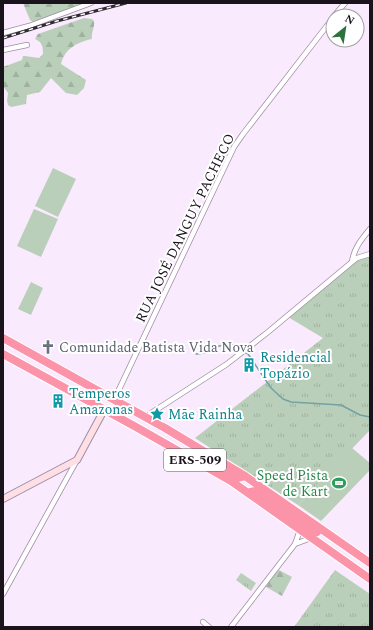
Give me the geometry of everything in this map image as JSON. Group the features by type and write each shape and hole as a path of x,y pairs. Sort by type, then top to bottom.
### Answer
{"highway":[{"name":"ERS-509","path":"3,338 145,417 245,476 370,563"},
{"name":"ERS-509","path":"3,354 212,470 249,493 370,579"},
{"path":"136,427 172,441 237,478 245,476"},
{"path":"249,493 254,490 307,526 339,542"}],"street":[{"path":"3,33 29,26 91,3"},
{"name":"RUA JOSÉ DANGUY PACHECO","path":"114,400 234,147 250,124 325,28"},
{"path":"3,50 27,45"},
{"path":"352,262 353,254 358,243 370,229"},
{"path":"145,417 227,364 357,258 370,254"},
{"path":"3,594 104,410"},
{"path":"3,499 77,460"},
{"path":"231,627 295,544 300,530"},
{"path":"295,544 311,538"},
{"path":"203,622 209,627"}],"green space":[{"path":"23,3 84,3 33,22 30,20"},
{"path":"84,18 92,19 94,21 92,39 77,44 69,50 63,58 61,64 86,80 84,88 77,95 66,93 51,78 40,92 27,95 26,104 11,107 8,105 8,93 3,86 3,67 22,60 23,56 39,58 43,54 43,51 41,43 35,39 38,34"},
{"path":"53,168 76,179 58,217 35,206"},
{"path":"34,209 58,219 41,257 17,246"},
{"path":"365,257 370,257 370,430 298,505 195,438 323,338 288,317 356,261"},
{"path":"31,282 43,288 31,315 18,309"},
{"name":"Speed Pista de Kart","path":"352,448 370,463 370,470 321,521 298,505"},
{"path":"279,570 292,577 282,596 266,587 276,571"},
{"path":"335,570 370,594 370,627 294,627"},
{"path":"241,573 256,583 251,591 236,580"}],"waterway":[{"path":"196,354 205,353 219,346 231,344 248,354 271,388 283,399 291,402 341,405 360,415 370,417"}],"railway":[{"path":"3,38 57,21 126,3"}],"place":[{"name":"Comunidade Batista Vida Nova","path":"48,347"},
{"name":"Residencial Topázio","path":"249,365"},
{"name":"Temperos Amazonas","path":"58,401"},
{"name":"Mãe Rainha","path":"157,414"},
{"name":"Speed Pista de Kart","path":"339,483"}]}
